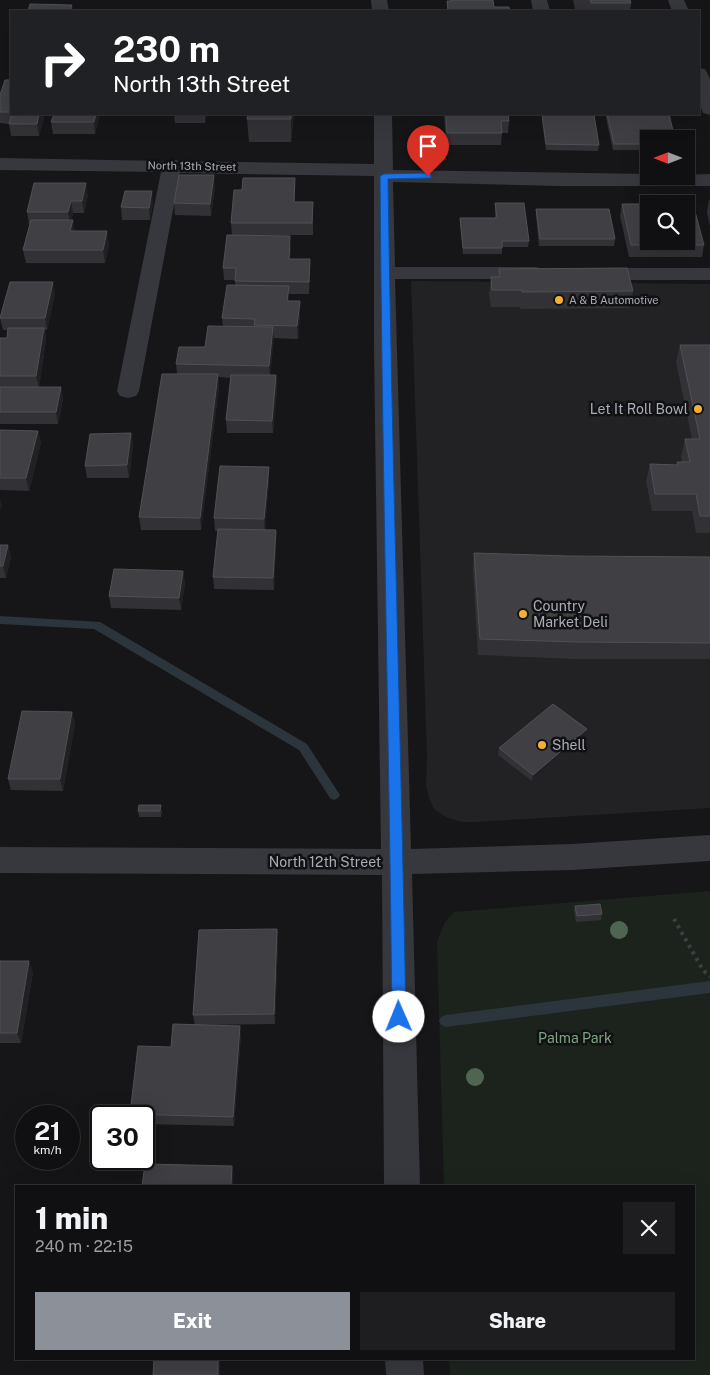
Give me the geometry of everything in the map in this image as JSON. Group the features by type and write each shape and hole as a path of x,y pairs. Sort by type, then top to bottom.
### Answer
{"street":[{"path":"700,77 707,103"},
{"path":"383,115 384,273 402,1185"},
{"name":"North 13th Street","path":"0,164 172,166 557,180 710,180"},
{"path":"128,391 172,166"},
{"path":"384,273 710,274"},
{"name":"North 12th Street","path":"0,860 350,863 572,857 710,848"},
{"path":"404,1360 404,1375"}],"path":[{"path":"674,919 703,970 710,977"}],"shaded area":[{"path":"411,281 710,284 710,808 475,822 461,822 446,817 434,809 426,786 427,755"}],"green space":[{"name":"Palma Park","path":"710,891 710,1375 450,1375 449,1360 695,1360 695,1185 444,1185 437,942 445,922 454,912"}],"building":[{"path":"493,0 494,7 509,7 510,10 448,10 447,1"},
{"path":"590,0 630,0 631,3 591,3"},
{"path":"30,4 72,5 70,10 28,10"},
{"path":"5,80 10,80 10,112 0,112 0,95"},
{"path":"12,115 39,115 37,124 9,124"},
{"path":"54,115 96,115 94,122 51,122"},
{"path":"248,115 291,115 291,119 247,119"},
{"path":"446,115 508,115 509,121 501,121 502,133 447,133"},
{"path":"542,115 594,115 599,145 546,144"},
{"path":"607,115 669,115 673,130 640,130 640,144 614,144"},
{"path":"179,175 214,175 210,204 174,203"},
{"path":"243,178 295,178 294,202 313,202 312,223 231,223 234,190 242,190"},
{"path":"34,183 86,183 82,201 71,201 68,212 27,212"},
{"path":"125,191 152,191 149,208 121,207"},
{"path":"495,203 524,203 529,241 502,241 502,248 463,248 460,218 497,218"},
{"path":"622,204 640,204 640,245 631,245"},
{"path":"536,209 609,209 615,239 540,239"},
{"path":"695,211 704,245 695,245"},
{"path":"31,220 73,220 70,231 107,231 103,250 23,250"},
{"path":"227,235 290,236 289,259 310,259 309,282 235,281 236,268 223,268"},
{"path":"627,268 633,291 522,292 522,290 492,290 491,277 500,277 499,269"},
{"path":"10,282 53,282 45,318 0,318"},
{"path":"227,285 289,286 287,301 300,301 297,326 254,325 255,319 222,318"},
{"path":"208,326 273,327 269,366 176,364 179,347 205,347"},
{"path":"8,328 44,328 36,376 0,376 0,338 7,338"},
{"name":"Let It Roll Bowl","path":"680,345 710,345 710,516 700,516 696,494 655,494 650,464 678,465 677,462 690,462 685,439 700,439"},
{"path":"162,374 218,374 200,518 139,517"},
{"path":"231,375 276,375 272,421 226,420"},
{"path":"0,387 61,387 56,412 0,412"},
{"path":"0,430 38,431 26,478 0,478"},
{"path":"131,433 127,465 85,466 90,434"},
{"path":"220,466 269,467 264,519 214,518"},
{"path":"218,529 276,530 273,578 213,577"},
{"path":"0,545 8,545 3,566 0,566"},
{"path":"474,553 710,557 710,643 480,639"},
{"path":"114,569 183,571 179,598 109,596"},
{"name":"Shell","path":"553,704 587,729 533,775 499,748"},
{"path":"22,711 72,712 60,779 8,779"},
{"path":"139,805 161,805 160,811 138,811"},
{"path":"600,904 602,914 577,916 575,906"},
{"path":"277,929 274,1014 193,1015 199,930"},
{"path":"0,961 29,961 17,1033 0,1033"},
{"path":"173,1024 240,1026 233,1117 155,1115 155,1105 131,1105 138,1046 171,1047"},
{"path":"155,1164 232,1166 231,1185 142,1185 144,1170 155,1170"},
{"path":"154,1360 218,1360 218,1375 153,1375"}],"waterway":[{"path":"0,620 96,625 303,747 334,795"},
{"path":"446,1021 710,987"}],"place":[{"name":"A & B Automotive","path":"559,300"},
{"name":"Let It Roll Bowl","path":"698,409"},
{"name":"Country Market Deli","path":"523,614"},
{"name":"Shell","path":"542,745"}],"route":[{"path":"399,1017 384,273 384,176 428,176"}]}
